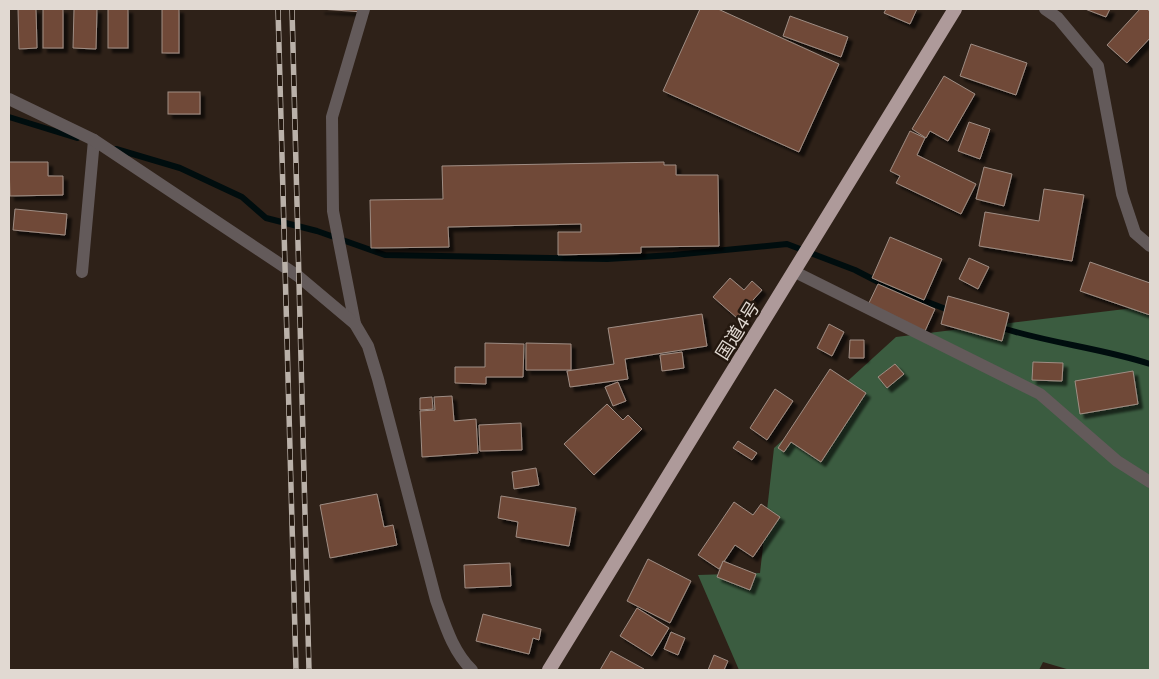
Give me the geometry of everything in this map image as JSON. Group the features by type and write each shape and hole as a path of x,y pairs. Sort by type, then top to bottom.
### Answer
{"highway":[{"name":"国道4号","path":"549,670 955,9"}],"street":[{"path":"355,324 333,211 332,117 364,9"},
{"path":"1045,9 1058,18 1098,66 1122,194 1135,233 1150,246"},
{"path":"9,99 94,140 298,276 355,324 368,346 376,371 436,600 449,636 465,664 472,670"},
{"path":"82,272 94,140"},
{"path":"795,272 1040,394 1117,461 1150,482"}],"green space":[{"path":"1150,306 1150,670 1070,670 1043,662 1039,670 739,670 698,575 760,573 774,448 896,337"}],"building":[{"path":"18,9 36,9 37,48 19,49"},
{"path":"43,9 63,9 63,48 43,48"},
{"path":"74,9 97,9 96,49 73,48"},
{"path":"108,9 128,9 128,48 108,48"},
{"path":"162,9 179,9 179,53 162,53"},
{"path":"320,9 363,9 363,12"},
{"path":"700,9 718,9 839,64 799,152 663,91"},
{"path":"886,9 917,9 910,24 884,13"},
{"path":"1085,9 1110,9 1106,17"},
{"path":"1140,9 1147,9 1150,12 1150,38 1127,63 1107,45"},
{"path":"790,16 848,37 841,57 783,36"},
{"path":"971,44 1027,63 1016,95 960,76"},
{"path":"944,76 975,94 948,141 930,131 926,138 912,129"},
{"path":"168,92 200,92 200,114 168,114"},
{"path":"969,122 990,129 980,159 958,151"},
{"path":"910,131 925,138 917,155 976,184 961,214 896,183 900,176 890,171"},
{"path":"9,162 48,162 48,176 63,176 63,195 10,196"},
{"path":"664,162 664,165 676,165 676,175 718,175 719,246 641,247 641,253 558,255 558,232 581,232 581,224 448,227 449,247 371,248 370,200 443,199 442,166"},
{"path":"984,167 1012,174 1004,206 976,199"},
{"path":"1044,189 1084,195 1072,261 979,246 985,212 1039,221"},
{"path":"15,209 67,214 65,235 13,230"},
{"path":"890,237 942,259 924,300 872,278"},
{"path":"969,258 989,267 978,289 959,279"},
{"path":"1090,262 1150,283 1150,315 1080,291"},
{"path":"730,278 744,290 752,281 762,290 737,318 713,297"},
{"path":"878,284 935,309 925,331 868,305"},
{"path":"948,296 1009,313 1002,341 941,324"},
{"path":"702,314 707,346 625,359 628,379 570,387 567,371 614,364 608,328"},
{"path":"829,324 844,332 832,356 817,348"},
{"path":"850,340 864,340 864,358 849,358"},
{"path":"485,343 524,344 523,377 486,377 486,384 455,383 455,367 485,367"},
{"path":"526,343 571,344 571,370 526,370"},
{"path":"682,352 684,368 662,371 660,355"},
{"path":"1033,362 1063,363 1062,381 1032,380"},
{"path":"895,364 904,374 887,388 878,377"},
{"path":"830,369 866,393 821,462 791,442 784,452 778,448"},
{"path":"1133,371 1138,404 1080,414 1075,381"},
{"path":"618,382 626,401 613,406 605,387"},
{"path":"775,389 793,401 767,440 750,428"},
{"path":"452,396 454,421 476,419 478,453 422,457 420,411 435,410 434,397"},
{"path":"432,397 433,409 420,410 420,398"},
{"path":"607,404 623,420 628,415 642,429 594,475 564,444"},
{"path":"521,423 522,450 480,451 479,425"},
{"path":"738,441 757,453 752,460 733,448"},
{"path":"536,468 539,485 514,489 512,472"},
{"path":"377,494 384,527 393,525 397,545 330,558 320,505"},
{"path":"501,496 576,508 569,546 516,537 518,522 498,518"},
{"path":"734,502 753,515 761,504 780,517 753,557 735,545 719,569 698,555"},
{"path":"648,559 691,581 670,623 627,601"},
{"path":"723,561 756,574 750,590 717,577"},
{"path":"510,563 511,586 465,588 464,565"},
{"path":"637,608 669,628 652,656 620,636"},
{"path":"483,614 541,629 539,640 533,638 529,654 476,641"},
{"path":"671,632 685,638 678,655 664,649"},
{"path":"611,651 644,669 600,670"},
{"path":"714,655 728,661 724,670 708,670"}],"waterway":[{"path":"9,117 77,138"},
{"path":"116,149 180,168 242,197 266,218 317,231 385,255 607,259 787,244 855,270 886,286 951,311"},
{"path":"999,327 1150,364"}],"railway":[{"path":"278,9 296,670"},
{"path":"292,9 309,670"}]}
